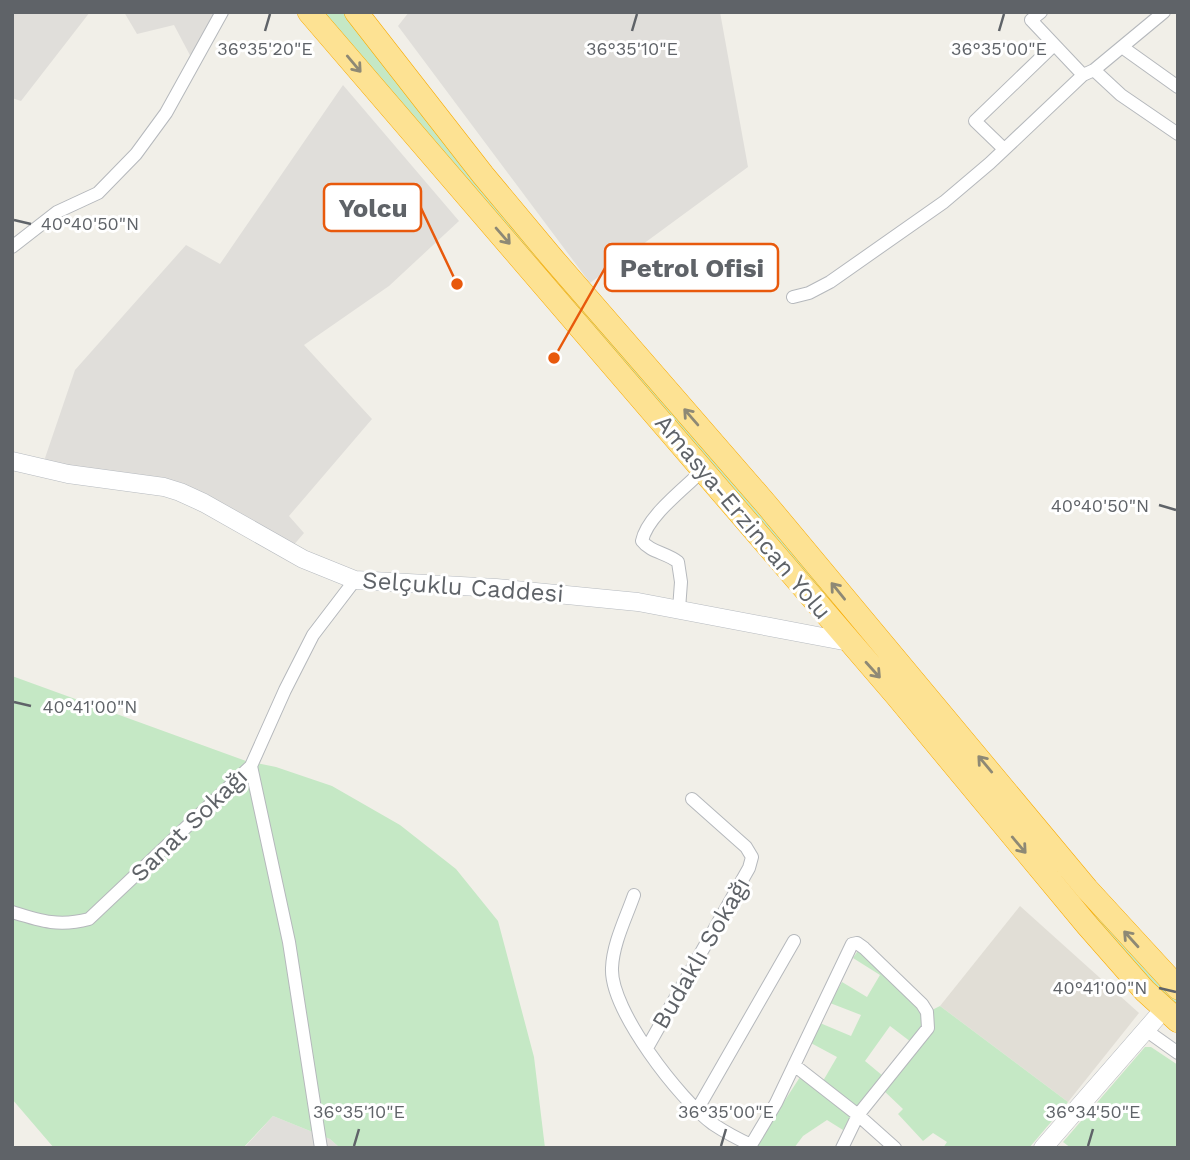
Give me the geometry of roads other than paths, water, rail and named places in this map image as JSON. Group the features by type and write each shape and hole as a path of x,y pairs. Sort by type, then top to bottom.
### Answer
{"highway":[{"name":"Amasya-Erzincan Yolu","path":"309,12 896,695 1095,935 1171,1015"},
{"name":"Amasya-Erzincan Yolu","path":"356,12 483,175 554,260 766,504 1087,889 1175,979"}],"street":[{"path":"12,247 57,212 98,193 136,154 166,113 222,12"},
{"path":"1041,12 1031,20 1054,45 1088,72 1178,134"},
{"path":"793,297 809,293 830,282 928,214 960,189 1088,72 1164,12"},
{"path":"1004,149 975,121 1054,45"},
{"path":"1122,47 1178,87"},
{"name":"Selçuklu Caddesi","path":"12,461 68,474 164,486 204,503 303,559 355,580 571,595 680,609 849,642"},
{"path":"680,609 681,582 678,562 671,556 646,546 642,541 662,510 703,470"},
{"name":"Sanat Sokağı","path":"12,912 36,920 68,925 89,919 251,766 313,635 355,580"},
{"path":"251,766 289,942 321,1148"},
{"name":"Budaklı Sokağı","path":"647,1048 744,877 752,856 747,846 692,799"},
{"name":"Budaklı Sokağı","path":"634,895 618,939 612,967 613,981 624,1013 634,1033 697,1110 712,1123 751,1145 776,1103 852,944 857,943 922,1004 928,1012 928,1028 858,1115 842,1148"},
{"path":"697,1110 793,941"},
{"path":"1043,1148 1147,1031 1171,1015"},
{"path":"1147,1031 1178,1053"},
{"path":"794,1065 895,1148"}],"place":[{"name":"Yolcu","path":"457,284"},
{"name":"Petrol Ofisi","path":"554,358"}]}
